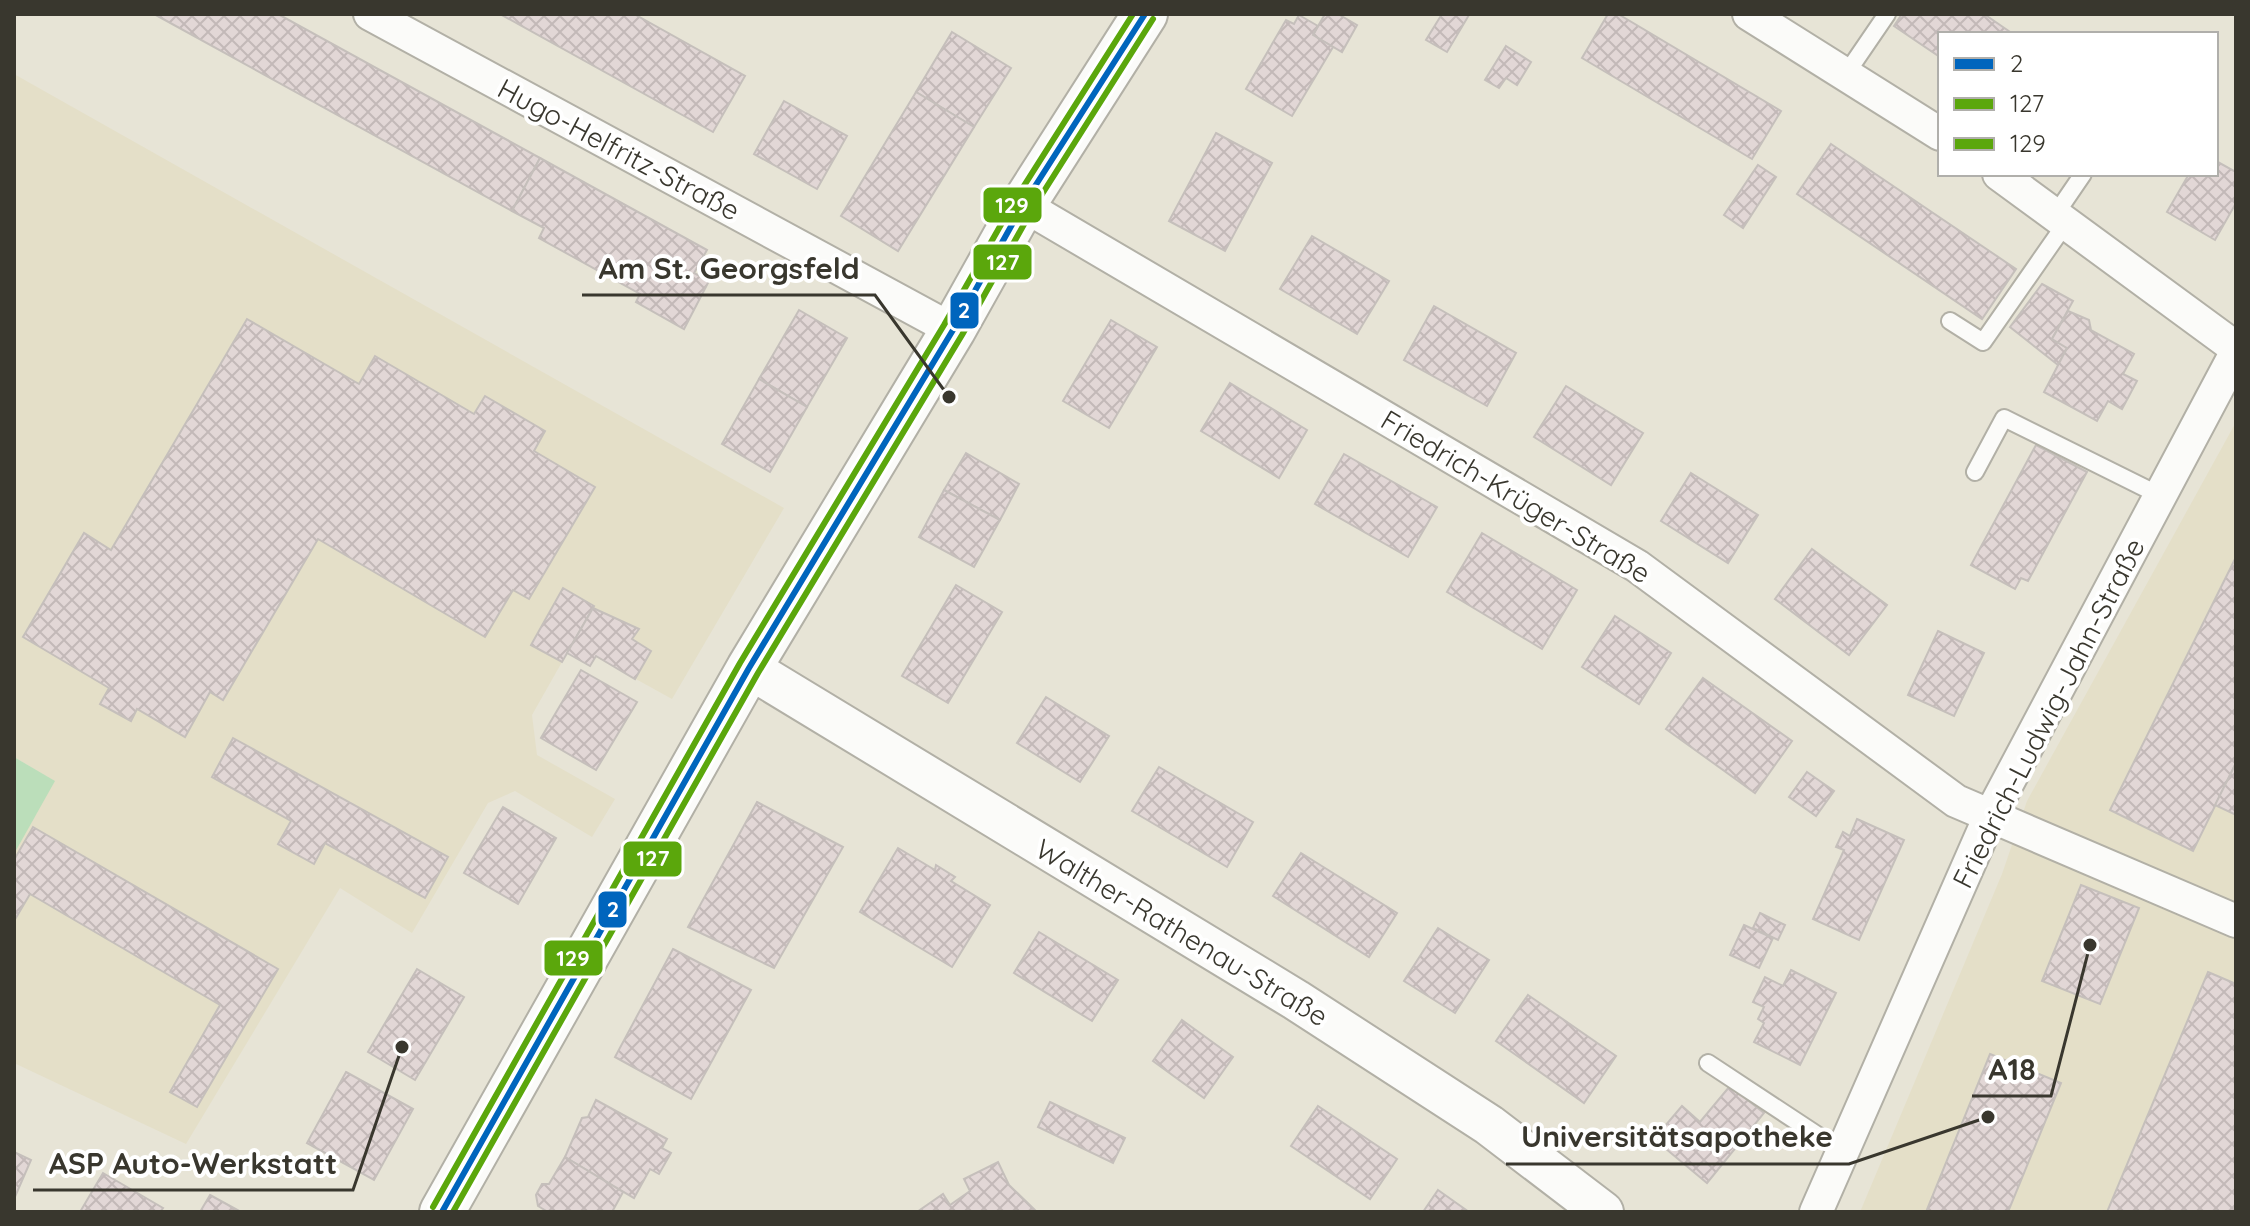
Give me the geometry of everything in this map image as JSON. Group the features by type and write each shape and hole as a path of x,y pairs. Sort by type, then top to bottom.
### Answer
{"main road":[{"path":"442,1212 749,668 953,330 1023,205 1145,14"}],"street":[{"name":"Hugo-Helfritz-Straße","path":"370,14 953,330"},
{"path":"1749,14 1938,133"},
{"path":"2002,176 2236,350"},
{"name":"Friedrich-Krüger-Straße","path":"1023,205 1637,566 1956,801 2236,921"},
{"name":"Friedrich-Ludwig-Jahn-Straße","path":"1816,1212 1991,814 2236,350"},
{"name":"Walther-Rathenau-Straße","path":"749,668 1296,1000 1489,1125 1603,1212"}],"lane":[{"path":"1846,74 1887,14"},
{"path":"1950,321 1983,342 2060,219 2082,176"},
{"path":"1975,472 2004,418 2159,495"},
{"path":"1708,1063 1843,1152"}],"shaded area":[{"path":"14,74 784,508 672,699 596,657 590,666 567,653 532,715 537,755 615,799 592,837 515,791 488,803 412,933 340,888 186,1144 14,1063 14,854 54,781 14,757"},
{"path":"2236,422 2236,1212 1860,1212 2002,874 2027,801"}],"green space":[{"path":"14,757 55,781 14,854"}],"building":[{"path":"154,14 278,14 540,158 512,211"},
{"path":"500,14 634,14 745,76 713,132"},
{"path":"1325,14 1338,14 1357,25 1342,52 1313,35"},
{"path":"1442,14 1469,15 1447,52 1426,40"},
{"path":"1608,14 1618,14 1781,111 1752,159 1582,58"},
{"path":"1902,14 1984,14 2010,32 1938,32 1938,56 1894,26"},
{"path":"1299,15 1318,26 1313,35 1333,47 1292,116 1246,89 1286,20 1294,24"},
{"path":"952,32 1011,68 974,127 916,92"},
{"path":"1506,46 1531,62 1517,85 1506,78 1499,88 1485,80"},
{"path":"916,92 974,127 898,251 841,216"},
{"path":"784,101 847,136 817,189 754,154"},
{"path":"1216,133 1272,163 1225,251 1169,221"},
{"path":"1831,144 2016,269 1982,319 1797,194"},
{"path":"540,158 707,250 694,273 709,281 684,329 636,302 640,294 539,238 544,228 512,211"},
{"path":"2218,162 2236,172 2236,203 2215,240 2167,212 2188,176 2218,176"},
{"path":"1758,165 1776,177 1743,228 1724,215"},
{"path":"1312,236 1389,281 1357,334 1280,289"},
{"path":"2042,284 2073,301 2052,339 2067,348 2058,365 2010,327"},
{"path":"1434,306 1516,353 1487,406 1404,360"},
{"path":"799,310 847,338 807,407 759,379"},
{"path":"2068,311 2089,320 2091,330 2134,354 2123,374 2137,381 2122,409 2108,401 2097,421 2044,392 2067,348 2052,339"},
{"path":"247,319 359,384 375,356 474,414 485,396 545,431 534,451 595,487 529,599 513,590 485,637 318,539 223,700 210,692 185,737 137,709 131,721 100,704 109,688 23,637 84,533 111,550"},
{"path":"1111,320 1157,347 1109,428 1063,401"},
{"path":"759,379 807,407 770,472 722,444"},
{"path":"1230,383 1307,430 1279,478 1201,431"},
{"path":"1566,386 1643,433 1611,485 1534,437"},
{"path":"2036,445 2087,472 2028,581 2021,578 2015,589 1971,565"},
{"path":"966,453 1019,484 1000,520 944,490"},
{"path":"1344,454 1437,507 1408,557 1315,504"},
{"path":"1691,473 1758,515 1728,563 1661,521"},
{"path":"944,490 1000,520 974,567 919,537"},
{"path":"1482,533 1577,590 1542,649 1447,592"},
{"path":"1812,549 1887,605 1849,655 1775,599"},
{"path":"2236,557 2236,763 2193,851 2110,810"},
{"path":"956,585 1002,612 948,703 902,676"},
{"path":"563,588 594,606 562,662 531,645"},
{"path":"593,608 639,629 632,639 651,651 635,679 596,656 590,666 567,653"},
{"path":"1615,616 1671,653 1639,704 1582,667"},
{"path":"1938,631 1984,653 1954,716 1908,695"},
{"path":"581,670 637,702 596,770 541,738"},
{"path":"1703,678 1792,741 1755,793 1666,729"},
{"path":"1046,697 1109,736 1080,782 1017,743"},
{"path":"233,738 448,857 425,898 325,843 314,864 278,844 291,821 212,777"},
{"path":"2236,763 2236,815 2215,805"},
{"path":"1159,767 1253,822 1227,867 1132,811"},
{"path":"1807,772 1834,791 1816,816 1789,797"},
{"path":"757,802 843,847 774,968 688,927"},
{"path":"503,807 556,838 518,904 464,873"},
{"path":"1857,819 1904,840 1859,940 1813,919 1844,850 1836,847 1843,832 1850,836"},
{"path":"33,827 278,969 197,1107 170,1092 220,1005 30,894 14,921 14,860"},
{"path":"898,848 935,870 936,865 955,877 951,881 990,905 952,967 860,912"},
{"path":"1301,853 1397,913 1369,957 1273,896"},
{"path":"2081,885 2139,908 2100,1004 2042,981"},
{"path":"1760,913 1785,925 1778,940 1753,928"},
{"path":"1744,925 1773,938 1759,968 1730,955"},
{"path":"1438,928 1489,960 1455,1013 1404,981"},
{"path":"1039,932 1118,980 1092,1021 1014,973"},
{"path":"673,949 751,990 691,1099 615,1057"},
{"path":"417,969 464,997 415,1080 368,1052"},
{"path":"1791,970 1836,993 1800,1065 1754,1042 1764,1023 1758,1019 1764,1007 1753,1002 1765,977 1783,986"},
{"path":"2208,972 2236,984 2236,1212 2107,1212"},
{"path":"1528,995 1616,1056 1584,1103 1496,1041"},
{"path":"1182,1020 1233,1057 1204,1098 1153,1061"},
{"path":"1990,1054 2061,1083 2008,1212 1926,1212"},
{"path":"346,1072 413,1109 374,1180 307,1143"},
{"path":"1730,1086 1764,1113 1707,1183 1654,1139 1682,1106 1700,1122"},
{"path":"596,1100 667,1139 662,1148 671,1153 659,1174 650,1169 634,1198 565,1157 582,1118 588,1117"},
{"path":"1050,1102 1125,1138 1113,1163 1038,1127"},
{"path":"1318,1106 1397,1159 1370,1199 1291,1146"},
{"path":"14,1152 31,1160 14,1199"},
{"path":"565,1157 623,1192 612,1212 548,1212 538,1206 536,1195 542,1184 549,1184"},
{"path":"998,1162 1009,1185 1037,1212 917,1212 943,1194 950,1205 970,1191 964,1179"},
{"path":"103,1173 163,1208 160,1212 80,1212"},
{"path":"1438,1190 1469,1212 1423,1212"},
{"path":"210,1195 241,1212 200,1212"}],"transit line":[{"name":"129","path":"433,1207 740,663 944,325 1015,200 1133,14"},
{"name":"2","path":"442,1212 749,668 953,330 1023,205 1145,14"},
{"name":"127","path":"453,1212 758,673 962,335 1032,210 1153,19"}],"place":[{"name":"Am St. Georgsfeld","path":"949,397"},
{"name":"A18","path":"2090,945"},
{"name":"ASP Auto-Werkstatt","path":"402,1047"},
{"name":"Universitätsapotheke","path":"1988,1117"}]}
